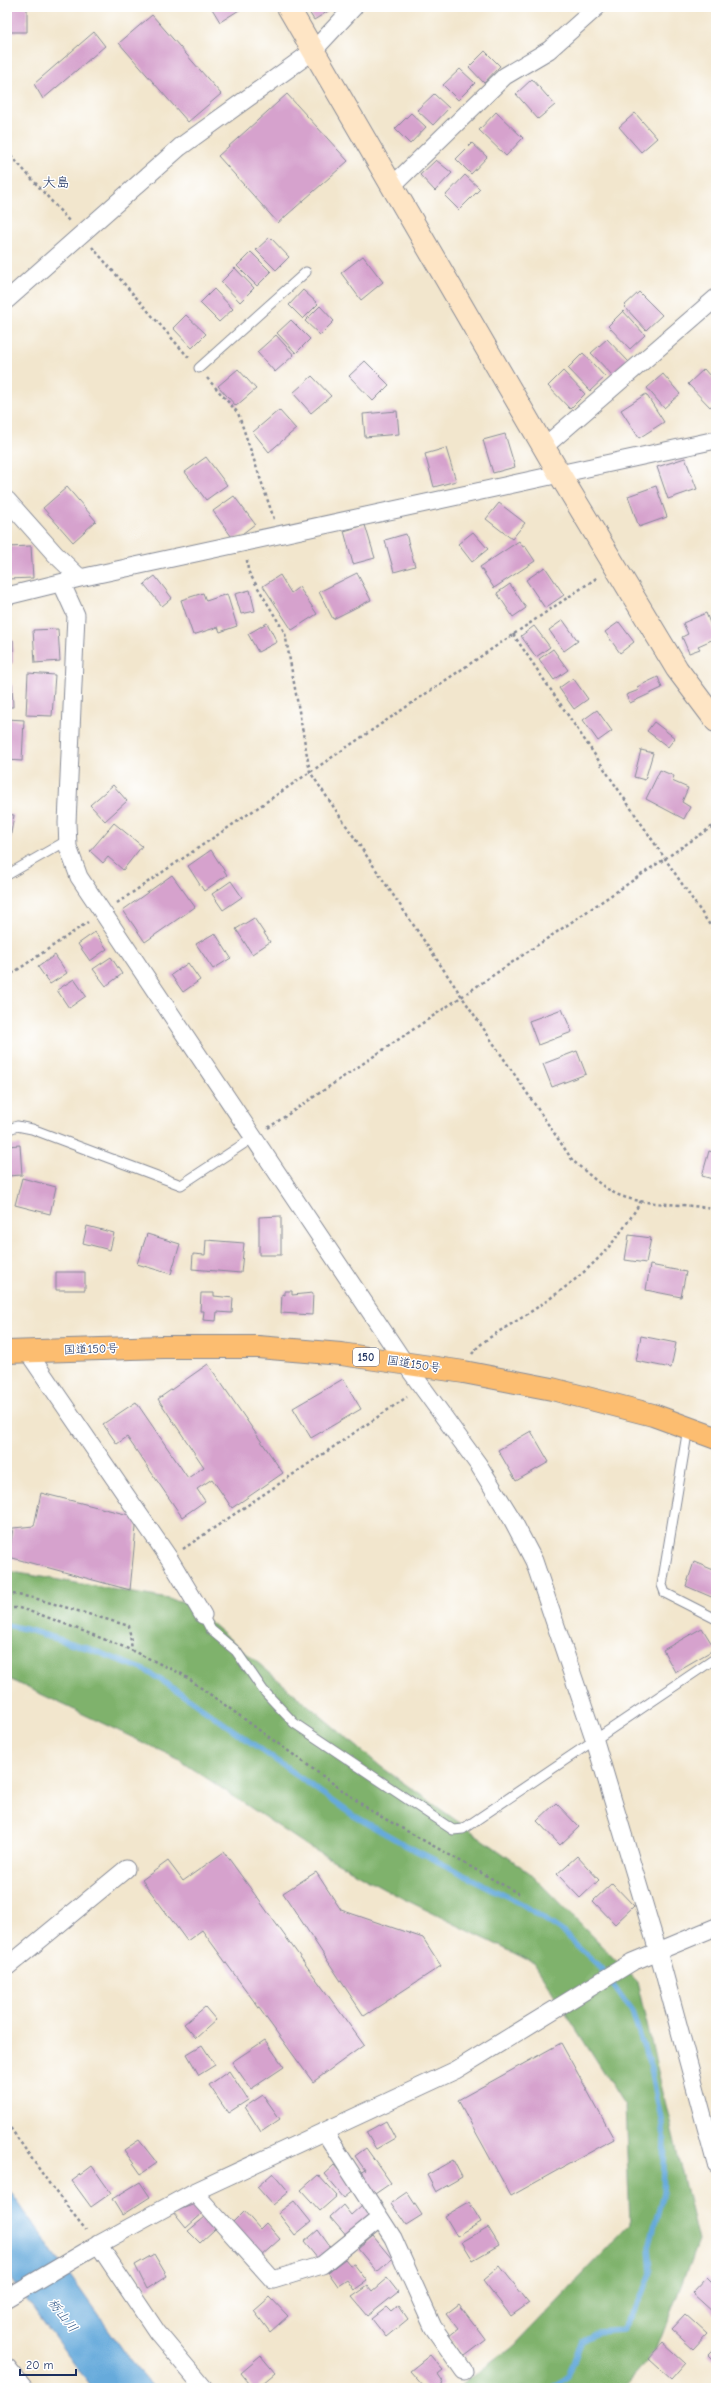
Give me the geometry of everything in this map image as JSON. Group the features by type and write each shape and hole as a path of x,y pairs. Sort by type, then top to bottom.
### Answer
{"highway":[{"name":"国道150号","path":"13,1350 258,1347 404,1362 552,1388 653,1415 716,1438"}],"street":[{"path":"288,7 545,446 560,475 677,668 716,720"},
{"path":"7,300 180,147 313,51 354,7"},
{"path":"392,186 505,76 549,50 597,7"},
{"path":"545,446 716,298"},
{"path":"7,596 62,584 80,578 716,440"},
{"path":"7,500 55,554 80,578"},
{"path":"62,584 76,615 67,823 68,840 79,877 404,1362 478,1464 512,1519 534,1561 595,1741 658,1950 716,2164"},
{"path":"13,1350 169,1558 203,1615"},
{"path":"7,1968 126,1869"},
{"path":"7,2298 94,2247 194,2192 456,2070 580,1996 632,1962 716,1927"},
{"path":"324,2132 393,2238 433,2327 464,2370"},
{"path":"194,2192 273,2280 322,2265 380,2218"},
{"path":"94,2247 157,2332 204,2388"},
{"path":"7,2367 24,2388"}],"lane":[{"path":"199,368 306,272"},
{"path":"7,875 68,840"},
{"path":"7,1130 17,1126 32,1129 181,1185 254,1137"},
{"path":"688,1428 662,1585 665,1593 716,1619"},
{"path":"203,1615 211,1630 236,1651 263,1690 294,1723 453,1830 463,1829 716,1658"}],"path":[{"path":"7,151 238,413 279,535"},
{"path":"245,542 248,571 285,633 310,772 573,1162 598,1182 620,1196 642,1201 716,1210"},
{"path":"7,977 615,566"},
{"path":"513,634 716,934"},
{"path":"254,1137 716,824"},
{"path":"459,1371 474,1350 570,1284 604,1254 624,1231 642,1201"},
{"path":"169,1558 422,1387"},
{"path":"7,1593 34,1598 129,1626 132,1651"},
{"path":"7,1608 19,1608 44,1616 132,1651 182,1674 371,1811 521,1895"},
{"path":"7,2123 94,2247"}],"green space":[{"path":"7,1571 186,1602 380,1766 530,1873 637,1982 698,2241 656,2351 623,2388 458,2388 513,2346 630,2224 625,2106 534,1963 400,1897 309,1847 178,1759 7,1678"}],"water":[{"name":"栃山川","path":"7,2187 131,2361 155,2388 92,2388 7,2273"}],"building":[{"path":"7,7 27,7 27,32 7,32"},
{"path":"211,7 244,7 220,22"},
{"path":"306,7 335,7 314,20"},
{"path":"152,15 221,94 188,122 119,43"},
{"path":"94,32 105,46 43,99 34,84"},
{"path":"485,51 500,66 484,83 469,67"},
{"path":"460,69 475,83 458,100 443,85"},
{"path":"7,70 11,70 8,97 7,97"},
{"path":"532,79 555,105 538,119 516,94"},
{"path":"287,94 348,161 278,223 218,156"},
{"path":"434,94 449,108 433,125 417,110"},
{"path":"496,112 523,138 506,156 479,130"},
{"path":"411,113 426,127 410,144 395,129"},
{"path":"635,113 657,138 641,152 619,127"},
{"path":"472,143 487,157 471,174 456,159"},
{"path":"436,160 452,173 435,191 420,175"},
{"path":"465,175 480,189 459,210 445,196"},
{"path":"270,237 289,257 276,270 256,250"},
{"path":"251,252 271,272 257,286 237,266"},
{"path":"363,256 383,282 361,300 341,273"},
{"path":"235,268 254,288 240,302 221,282"},
{"path":"214,289 233,309 219,322 200,303"},
{"path":"303,290 318,304 303,319 289,305"},
{"path":"639,292 662,315 646,330 624,306"},
{"path":"320,306 334,321 320,335 305,321"},
{"path":"623,311 645,335 630,349 608,326"},
{"path":"186,315 206,334 192,348 173,328"},
{"path":"291,320 310,339 296,353 277,333"},
{"path":"276,335 294,355 275,372 257,352"},
{"path":"607,339 629,362 614,377 591,353"},
{"path":"583,353 605,377 590,391 568,368"},
{"path":"365,361 389,385 373,401 349,376"},
{"path":"238,369 256,389 236,406 218,386"},
{"path":"704,369 716,383 716,402 710,407 688,384"},
{"path":"563,371 585,394 570,409 548,386"},
{"path":"663,374 680,394 664,408 647,388"},
{"path":"312,376 331,396 311,413 293,393"},
{"path":"646,394 664,422 639,438 621,410"},
{"path":"279,410 296,429 269,452 253,432"},
{"path":"397,411 399,434 365,437 363,414"},
{"path":"505,434 515,467 493,473 483,440"},
{"path":"446,448 456,481 434,487 425,454"},
{"path":"206,457 227,485 206,500 185,472"},
{"path":"685,458 697,489 668,499 657,467"},
{"path":"656,486 667,517 639,527 628,496"},
{"path":"67,487 96,521 73,542 43,508"},
{"path":"234,496 255,524 234,540 213,511"},
{"path":"499,503 525,523 512,539 486,519"},
{"path":"365,525 375,558 353,564 344,531"},
{"path":"473,532 488,549 472,562 458,544"},
{"path":"406,534 415,566 394,572 385,540"},
{"path":"519,541 523,547 525,546 535,561 494,588 480,567"},
{"path":"31,546 33,578 8,579 7,547"},
{"path":"545,567 564,595 545,608 526,580"},
{"path":"357,573 371,600 333,619 319,592"},
{"path":"280,575 291,593 299,587 317,614 292,630 263,586"},
{"path":"155,576 172,598 162,606 144,584"},
{"path":"510,584 526,608 513,617 497,593"},
{"path":"250,590 255,611 241,614 235,594"},
{"path":"203,593 206,601 227,594 237,626 220,632 218,627 193,635 181,600"},
{"path":"706,613 716,638 698,646 700,649 689,653 682,637 688,634 683,623"},
{"path":"563,620 578,641 564,651 549,630"},
{"path":"619,622 634,642 620,653 605,632"},
{"path":"267,623 277,642 258,652 248,634"},
{"path":"534,626 550,647 536,657 521,636"},
{"path":"58,629 60,661 35,663 33,630"},
{"path":"7,640 13,640 13,663 7,663"},
{"path":"553,649 568,670 554,680 539,659"},
{"path":"28,673 55,675 52,716 26,715"},
{"path":"658,677 662,688 630,703 626,695 639,690 637,687"},
{"path":"573,678 588,699 574,709 559,688"},
{"path":"7,684 12,684 13,707 7,707"},
{"path":"597,710 612,731 598,741 583,720"},
{"path":"7,719 24,720 22,761 7,760"},
{"path":"654,722 675,738 668,747 647,731"},
{"path":"641,750 653,753 645,780 634,777"},
{"path":"660,770 674,776 672,781 688,788 682,802 690,807 684,819 646,799"},
{"path":"113,785 127,801 105,821 90,805"},
{"path":"7,814 14,815 8,852 7,851"},
{"path":"114,823 142,846 123,870 108,857 103,863 90,851"},
{"path":"211,850 227,875 204,891 188,866"},
{"path":"172,875 195,907 145,942 123,910"},
{"path":"231,881 242,897 223,910 212,894"},
{"path":"254,918 270,942 252,954 236,929"},
{"path":"95,932 107,949 90,961 78,944"},
{"path":"215,933 231,958 213,969 196,944"},
{"path":"55,955 67,973 50,984 38,967"},
{"path":"111,957 122,974 106,986 93,969"},
{"path":"188,963 200,980 183,992 171,975"},
{"path":"74,979 86,996 69,1008 57,990"},
{"path":"562,1009 572,1032 538,1045 529,1021"},
{"path":"577,1051 586,1074 552,1087 543,1064"},
{"path":"20,1145 22,1175 7,1176 7,1146"},
{"path":"709,1151 716,1153 716,1180 702,1176"},
{"path":"22,1178 56,1187 50,1214 15,1205"},
{"path":"281,1216 281,1255 259,1255 259,1217"},
{"path":"87,1226 114,1233 110,1250 83,1243"},
{"path":"147,1234 180,1244 171,1274 137,1264"},
{"path":"629,1235 651,1238 646,1263 625,1260"},
{"path":"206,1240 244,1243 241,1273 192,1269 193,1254 205,1255"},
{"path":"650,1265 686,1272 681,1297 646,1290"},
{"path":"56,1272 85,1272 85,1290 56,1290"},
{"path":"285,1291 292,1291 292,1295 313,1293 312,1315 281,1313 282,1294 285,1295"},
{"path":"201,1293 214,1293 214,1296 233,1298 232,1313 217,1312 216,1321 203,1320 204,1311 200,1311"},
{"path":"641,1336 676,1343 671,1368 636,1361"},
{"path":"208,1364 283,1473 232,1508 212,1479 197,1489 205,1501 182,1517 127,1437 117,1444 103,1424 136,1402 188,1478 204,1467 158,1399"},
{"path":"343,1379 361,1409 311,1438 293,1408"},
{"path":"531,1431 549,1462 516,1481 498,1450"},
{"path":"41,1493 137,1517 130,1590 9,1557 13,1528 34,1526"},
{"path":"694,1562 716,1571 716,1599 686,1586"},
{"path":"702,1628 715,1649 675,1672 663,1650"},
{"path":"556,1803 579,1827 560,1845 537,1821"},
{"path":"713,1815 716,1815 716,1856 712,1856"},
{"path":"224,1852 364,2045 313,2082 202,1930 187,1941 142,1880 168,1861 183,1881"},
{"path":"577,1856 599,1880 580,1898 557,1874"},
{"path":"316,1872 341,1910 423,1938 441,1966 364,2016 283,1893"},
{"path":"612,1883 634,1906 615,1924 593,1901"},
{"path":"205,2007 216,2020 196,2038 184,2024"},
{"path":"265,2040 284,2067 251,2089 232,2062"},
{"path":"561,2043 614,2139 511,2196 458,2100"},
{"path":"202,2045 215,2065 199,2075 187,2054"},
{"path":"229,2071 248,2100 228,2113 209,2085"},
{"path":"263,2095 280,2119 261,2132 245,2107"},
{"path":"386,2121 395,2138 376,2149 366,2132"},
{"path":"139,2140 157,2163 141,2174 124,2150"},
{"path":"366,2148 391,2183 372,2196 358,2174 365,2170 355,2156"},
{"path":"453,2160 462,2177 436,2192 427,2175"},
{"path":"334,2165 355,2189 344,2198 324,2174"},
{"path":"92,2166 111,2193 91,2207 72,2181"},
{"path":"273,2173 289,2192 273,2205 257,2187"},
{"path":"318,2175 337,2196 320,2211 301,2190"},
{"path":"140,2182 150,2197 122,2215 112,2199"},
{"path":"407,2192 422,2215 406,2225 391,2203"},
{"path":"294,2201 311,2222 295,2235 278,2213"},
{"path":"469,2202 481,2222 457,2236 445,2216"},
{"path":"198,2203 205,2211 186,2228 173,2212"},
{"path":"343,2205 351,2215 362,2205 373,2217 348,2238 330,2217"},
{"path":"244,2211 260,2229 266,2223 280,2239 260,2257 231,2224"},
{"path":"205,2217 215,2229 200,2243 188,2231"},
{"path":"488,2227 499,2245 473,2260 462,2242"},
{"path":"318,2230 331,2248 318,2259 304,2242"},
{"path":"373,2236 392,2259 377,2272 358,2249"},
{"path":"154,2254 167,2276 147,2289 135,2265"},
{"path":"345,2259 350,2265 354,2264 367,2281 354,2290 347,2280 338,2286 328,2272"},
{"path":"500,2266 529,2303 511,2316 483,2280"},
{"path":"707,2277 716,2286 716,2310 714,2313 692,2293"},
{"path":"387,2278 398,2292 368,2316 352,2297 368,2286 372,2291"},
{"path":"270,2297 288,2316 270,2332 254,2311"},
{"path":"459,2304 486,2340 465,2356 449,2336 458,2329 446,2314"},
{"path":"399,2306 408,2319 386,2337 372,2319 387,2307 392,2312"},
{"path":"685,2314 707,2334 693,2349 671,2329"},
{"path":"663,2343 685,2363 671,2379 649,2359"},
{"path":"716,2346 716,2362 708,2354"},
{"path":"430,2355 443,2370 438,2374 444,2383 437,2388 425,2388 410,2371"},
{"path":"261,2356 275,2373 257,2388 253,2388 241,2373"}],"waterway":[{"path":"7,1625 29,1630 90,1649 145,1670 187,1697 351,1814 407,1846 522,1904 562,1931 600,1967 632,2012 651,2068 665,2140 663,2193 649,2247 651,2273 641,2299 622,2330 597,2332 582,2340 568,2376 552,2388"}],"district":[{"name":"大島","path":"56,182"}]}
